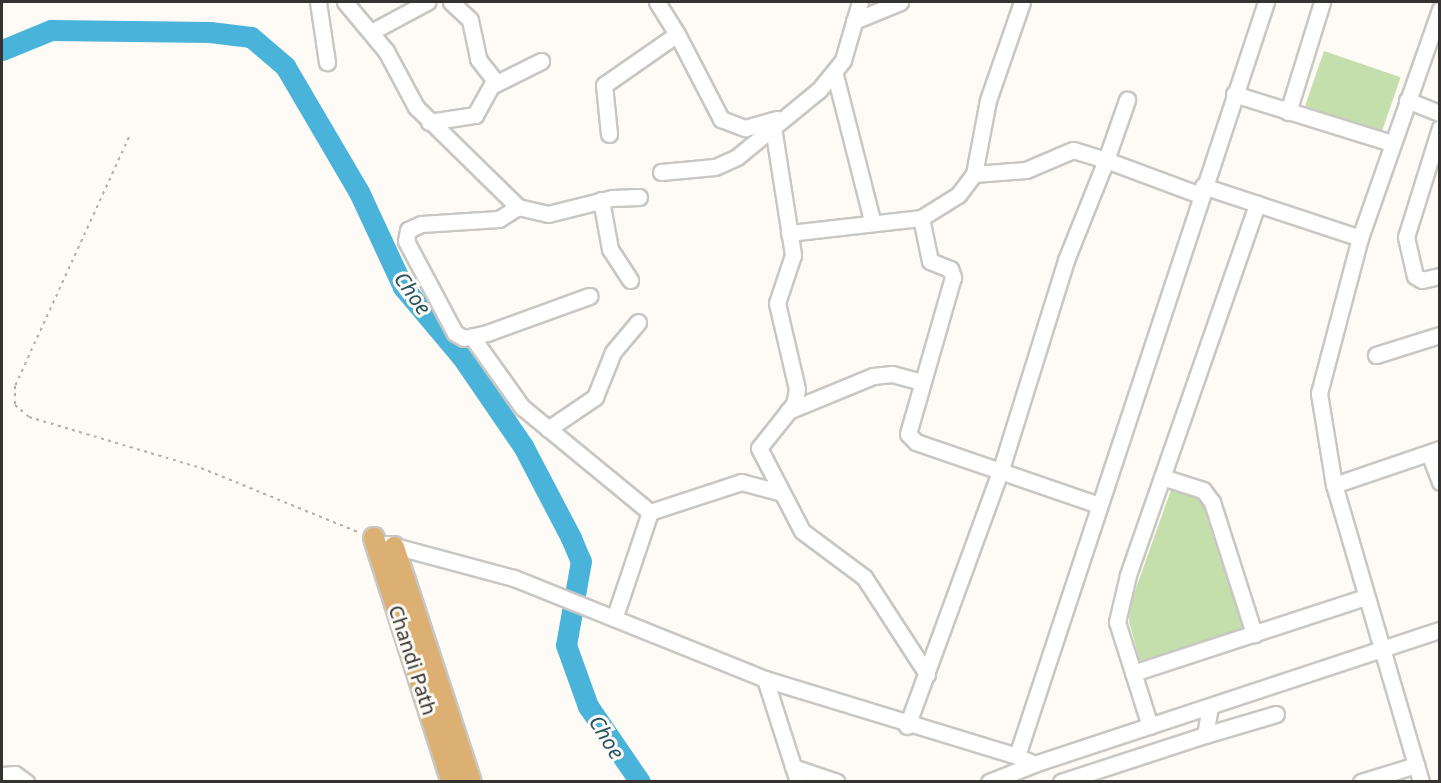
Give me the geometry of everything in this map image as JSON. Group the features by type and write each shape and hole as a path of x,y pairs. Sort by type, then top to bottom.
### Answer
{"main road":[{"name":"Chandi Path","path":"374,538 452,782"},
{"name":"Chandi Path","path":"394,547 471,782"}],"street":[{"path":"318,2 327,62"},
{"path":"345,2 371,32 429,122 518,207 548,214 601,200 639,197"},
{"path":"371,32 427,2"},
{"path":"451,2 470,20 478,59 496,82"},
{"path":"657,2 720,119 753,128 785,116"},
{"path":"661,172 716,167 773,127 835,75 860,2"},
{"path":"854,21 900,2"},
{"path":"789,233 872,220 921,218 958,195 974,174 988,100 1022,2"},
{"path":"1017,756 1096,504 1266,2"},
{"path":"1288,112 1322,2"},
{"path":"1421,782 1334,485 1319,393 1360,238 1391,142 1440,10"},
{"path":"609,134 604,85 676,34"},
{"path":"429,122 475,115 496,82 540,61"},
{"path":"835,75 872,220"},
{"path":"1234,94 1391,142"},
{"path":"908,726 1001,469 1066,260 1127,100"},
{"path":"1407,100 1440,113"},
{"path":"773,127 792,262 777,296 797,389 788,411 759,448 802,531 874,590 927,674"},
{"path":"1440,129 1406,237 1415,276 1422,280 1440,276"},
{"path":"974,174 1026,170 1073,150 1201,190 1257,204 1360,238"},
{"path":"601,200 610,249 630,280"},
{"path":"1150,726 1117,622 1162,477 1257,204"},
{"path":"518,207 499,219 421,224 408,230 406,241 451,327 472,337 522,407 650,512"},
{"path":"921,218 930,261 950,269 953,277 908,425 910,438 1096,504"},
{"path":"472,337 589,296"},
{"path":"548,429 595,397 613,352 638,322"},
{"path":"1376,355 1440,335"},
{"path":"788,411 884,374 921,382"},
{"path":"1334,485 1434,451 1440,482"},
{"path":"1162,477 1203,490 1212,502 1254,634"},
{"path":"608,613 650,512 741,482 780,492"},
{"path":"374,538 394,547 514,578 608,613 765,679 908,726 1017,756 1034,764"},
{"path":"1133,673 1366,597"},
{"path":"989,782 1034,764 1440,630"},
{"path":"765,679 796,774 837,782"},
{"path":"1205,735 1209,708"},
{"path":"1061,782 1085,778 1205,735 1276,714"},
{"path":"1361,782 1416,765"},
{"path":"2,775 15,774 26,782"}],"path":[{"path":"129,137 15,386 15,405 29,417 201,468 374,538"}],"green space":[{"path":"1324,51 1401,77 1382,132 1305,106"},
{"path":"1172,487 1208,504 1246,630 1140,661 1129,622 1130,605"}],"waterway":[{"name":"Choe","path":"2,50 51,30 210,32 251,37 285,66 359,192 403,287 462,357 523,446 571,538 581,561 566,645 588,706 640,782"}]}
